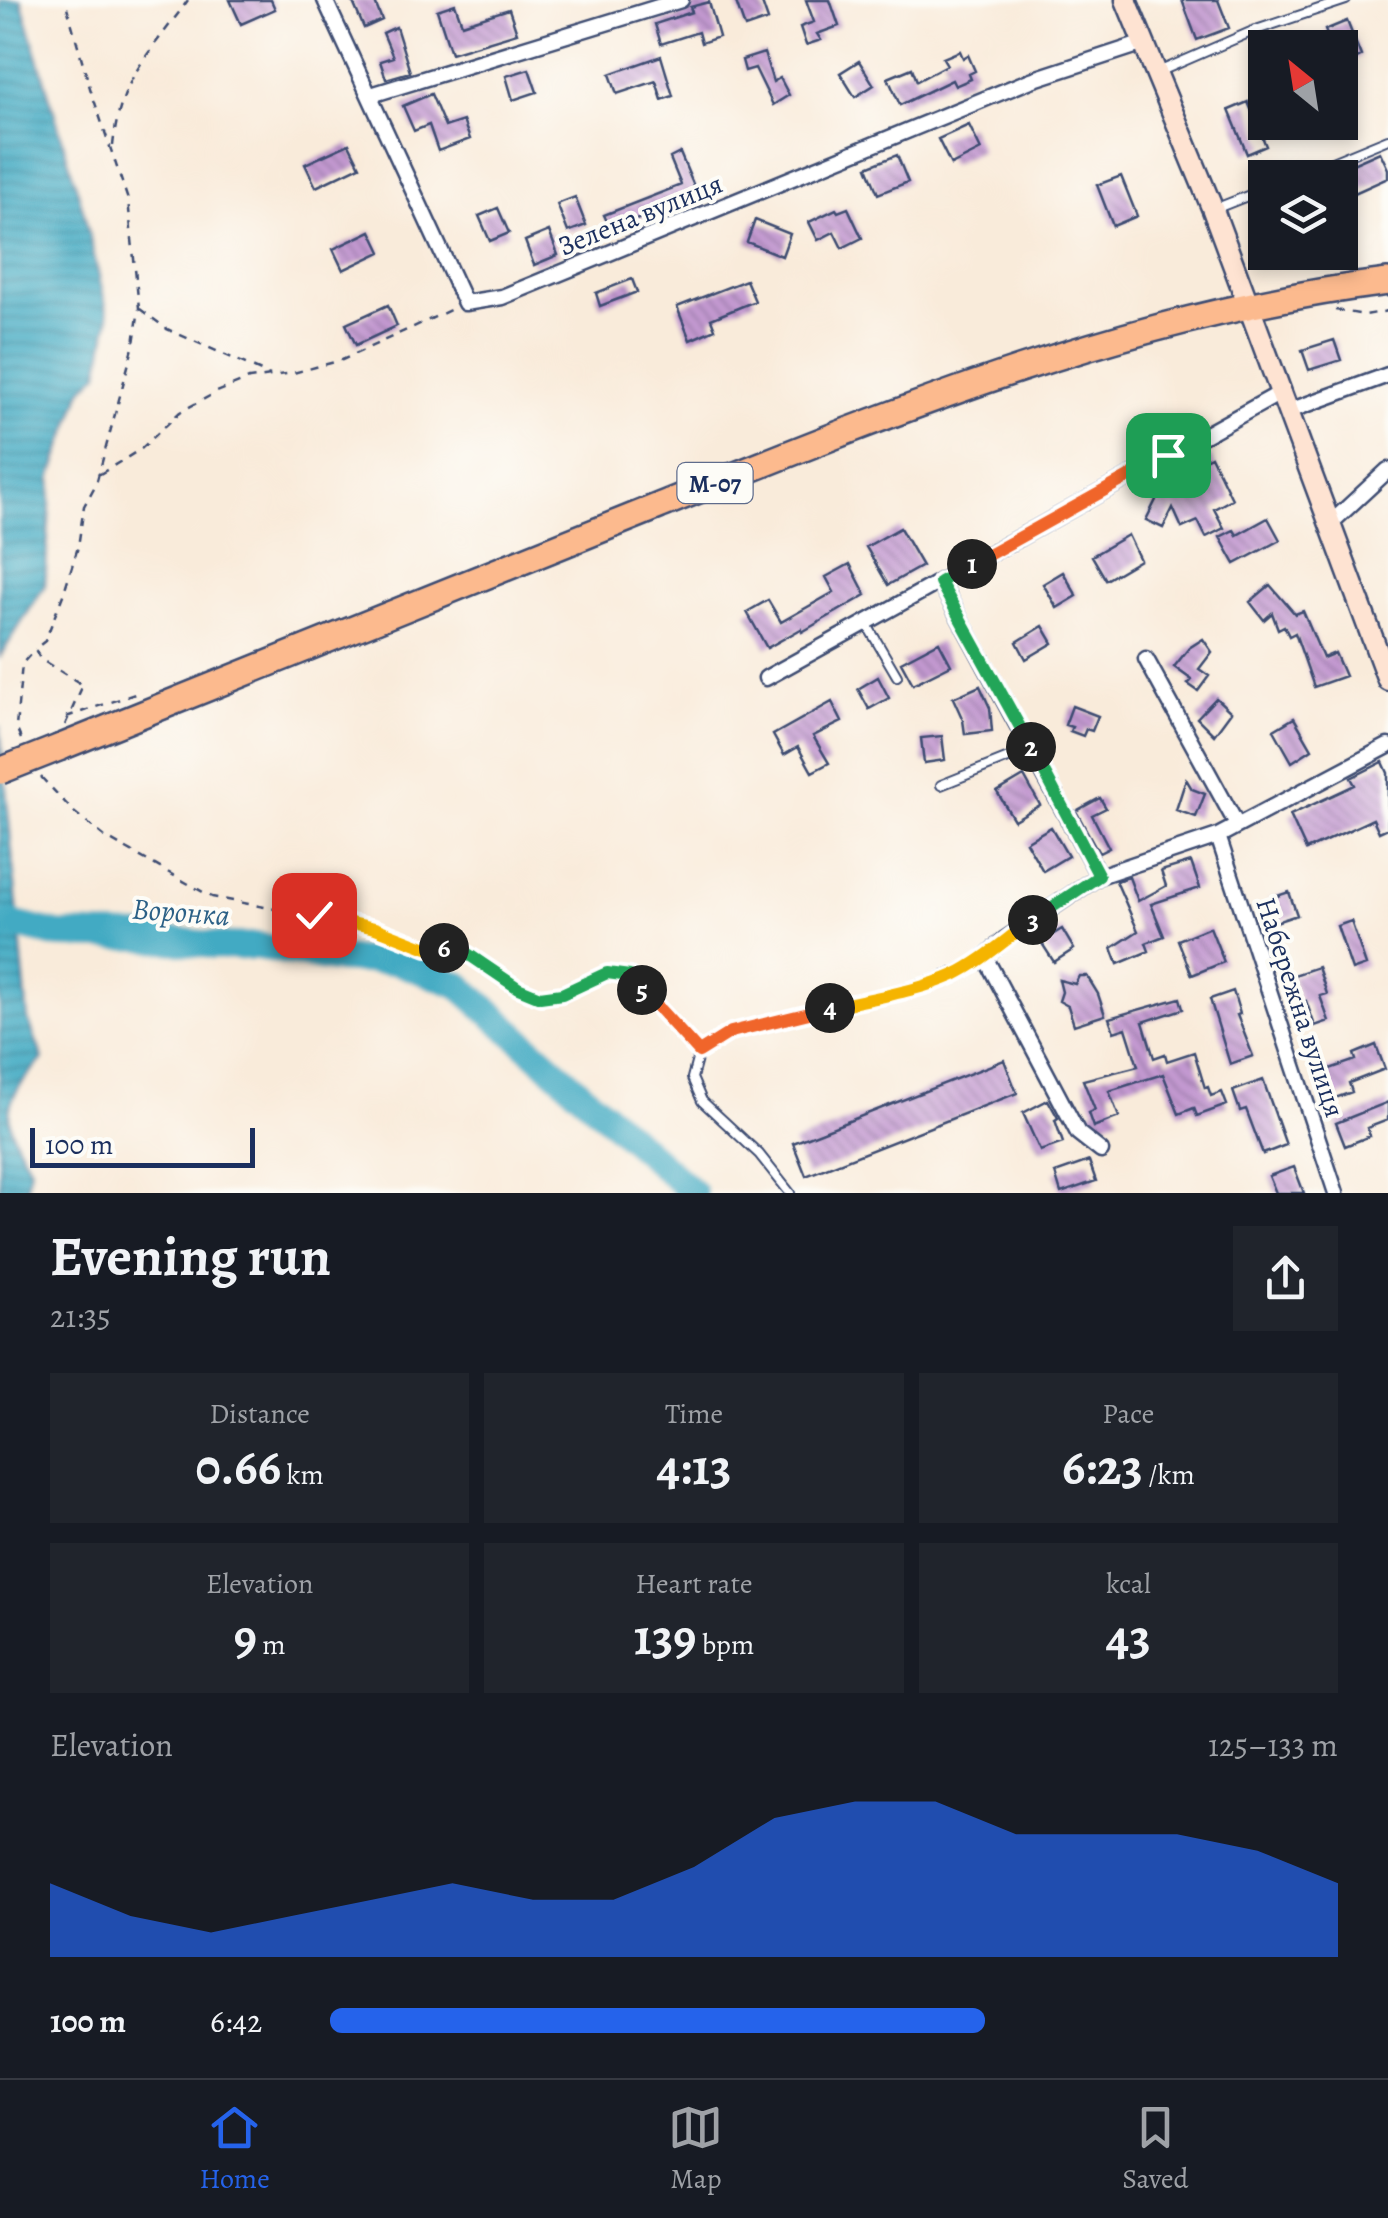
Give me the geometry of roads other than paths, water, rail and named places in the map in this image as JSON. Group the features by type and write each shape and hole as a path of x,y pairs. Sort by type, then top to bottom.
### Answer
{"highway":[{"name":"М-07","path":"0,771 768,462 1018,368 1128,334 1248,306 1388,282"}],"street":[{"path":"325,0 371,95 681,0"},
{"path":"1126,0 1213,210 1388,680"},
{"name":"Зелена вулиця","path":"371,95 464,303 474,304 502,298 1031,80 1144,42"},
{"path":"766,678 1286,401 1388,376"},
{"path":"1332,523 1388,470"},
{"path":"940,582 1099,876"},
{"path":"1146,659 1237,825"},
{"path":"1102,1151 1078,1133 985,957 1099,876 1218,836 1388,746"},
{"name":"Набережна вулиця","path":"1218,836 1336,1193"}],"lane":[{"path":"1156,72 1252,30 1346,0"},
{"path":"1335,160 1388,138"},
{"path":"1213,210 1248,196"},
{"path":"866,624 897,676"},
{"path":"941,784 1032,748"},
{"path":"790,1193 758,1154 702,1101 692,1078 699,1052 731,1032 923,986 985,957"}],"water":[{"path":"0,0 21,0 83,209 109,318 99,373 82,390 52,476 45,585 0,657"},
{"path":"0,725 28,1019 43,1059 19,1087 10,1111 13,1136 30,1168 26,1193 0,1193"}],"waterway":[{"name":"Воронка","path":"1,921 58,935 258,946 333,959 395,961 459,985 693,1193"}]}
